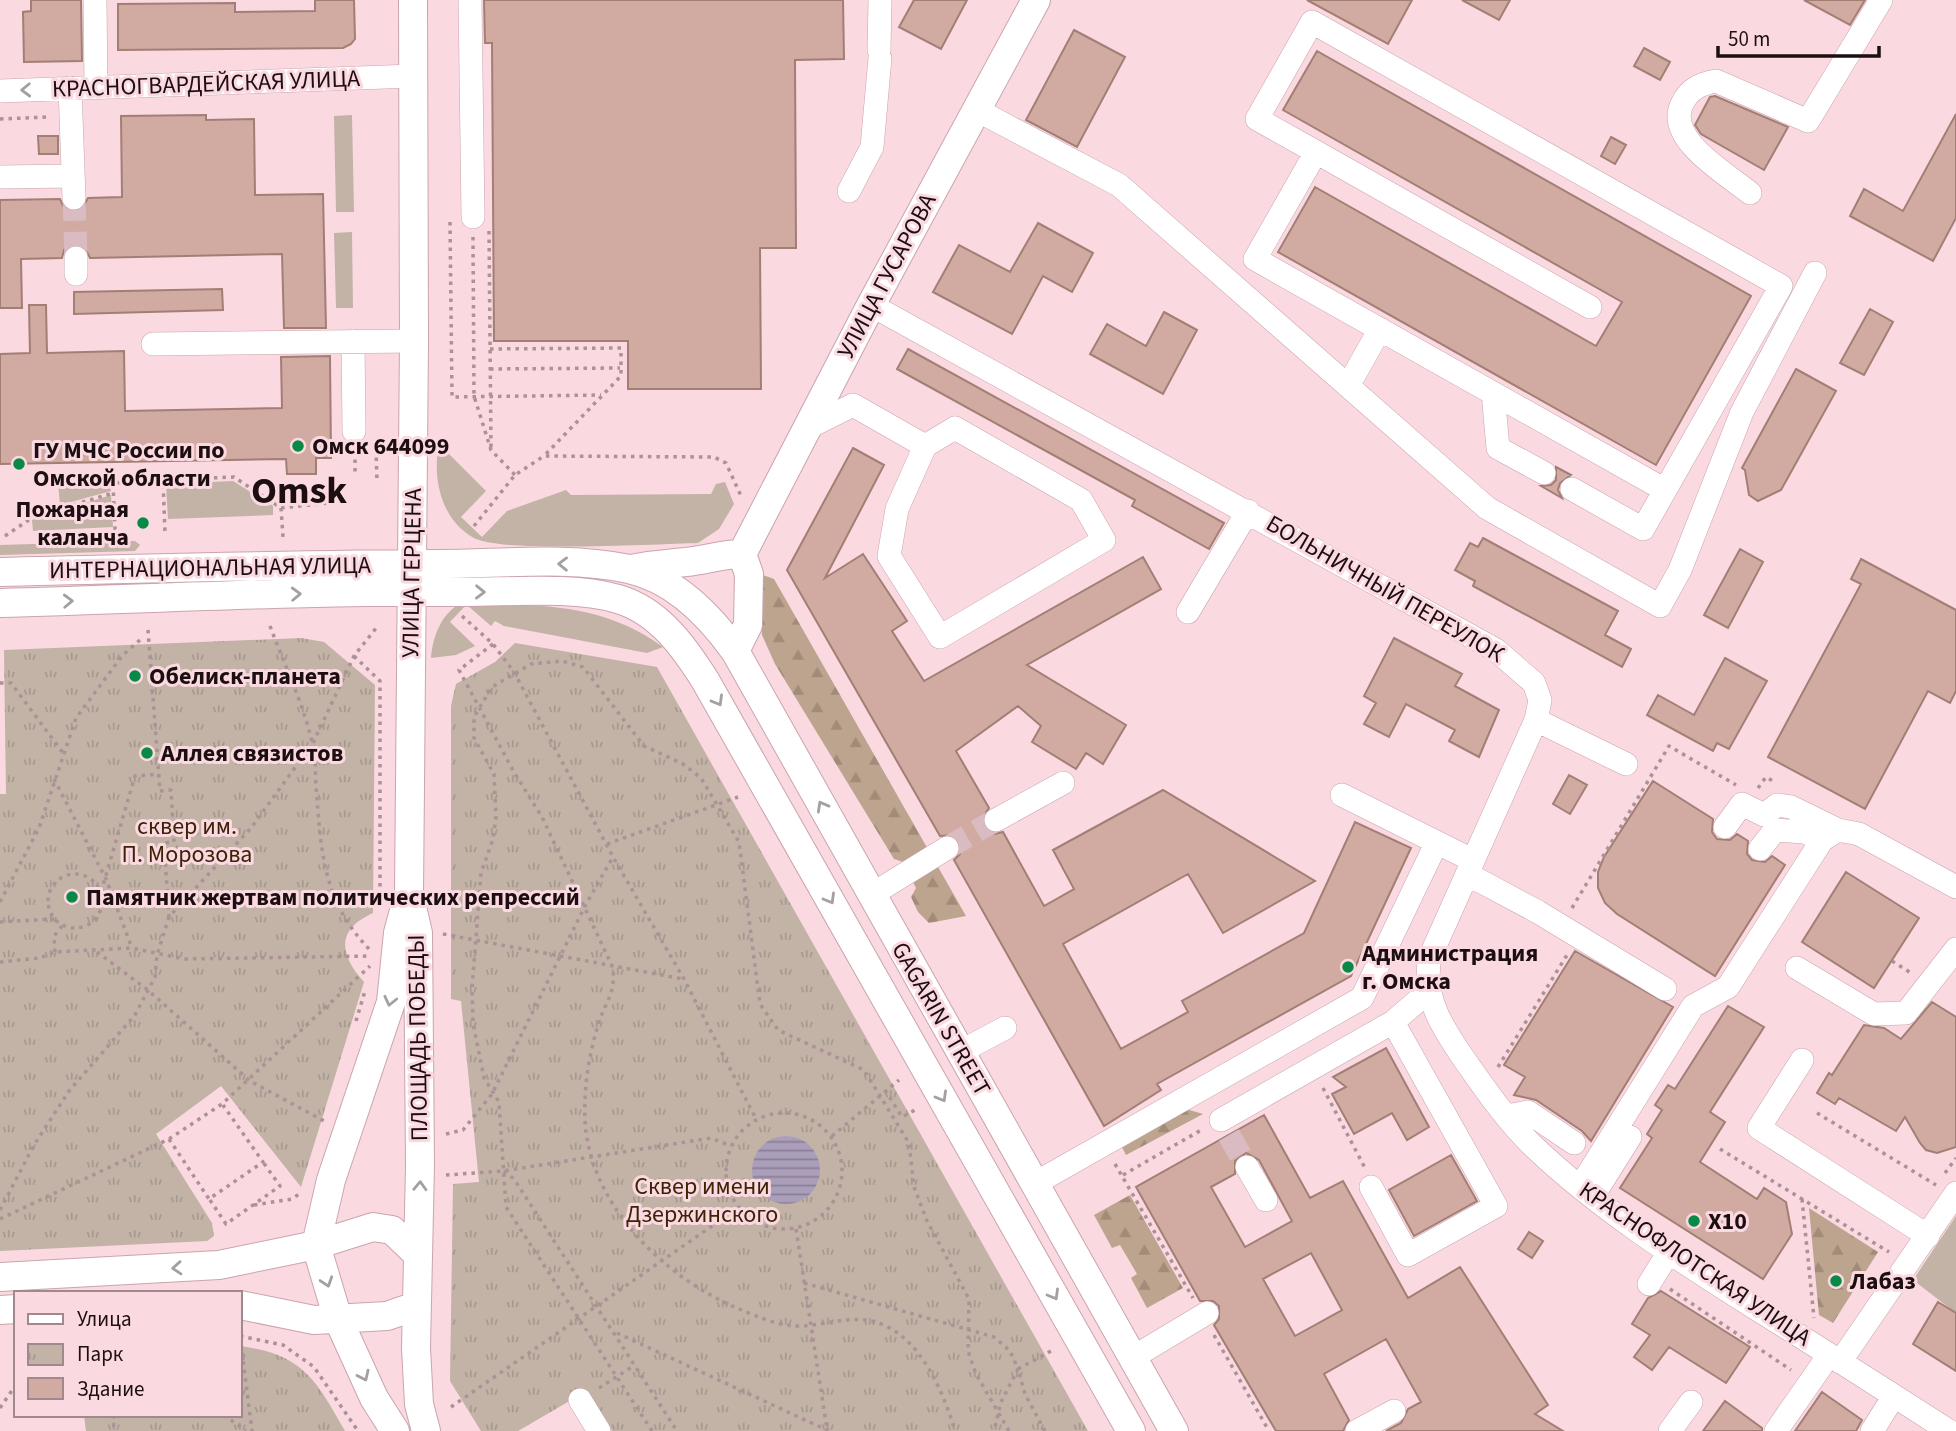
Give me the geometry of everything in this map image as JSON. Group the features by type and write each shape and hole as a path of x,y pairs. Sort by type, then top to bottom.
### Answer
{"main road":[{"name":"УЛИЦА ГЕРЦЕНА","path":"409,894 414,341 413,0"},
{"name":"УЛИЦА ГУСАРОВА","path":"742,554 805,429 1036,0"},
{"path":"631,569 666,561 696,560 716,554 742,554 749,574 748,625 735,652"},
{"name":"ИНТЕРНАЦИОНАЛЬНАЯ УЛИЦА","path":"0,603 412,578 585,564 631,569 674,590 702,611"},
{"name":"ИНТЕРНАЦИОНАЛЬНАЯ УЛИЦА","path":"0,572 412,578 597,594 621,599 637,608 661,623 681,643"},
{"name":"GAGARIN STREET","path":"702,611 714,621 735,652 1174,1431"},
{"name":"GAGARIN STREET","path":"681,643 895,1012 1131,1431"},
{"name":"ПЛОЩАДЬ ПОБЕДЫ","path":"396,1431 369,1388 338,1318 316,1245 331,1180 391,1002 398,933 409,894"},
{"name":"ПЛОЩАДЬ ПОБЕДЫ","path":"409,894 418,933 421,1165 411,1247 416,1306 417,1381 425,1428"},
{"path":"895,1012 926,994"},
{"path":"0,1277 219,1265 316,1245 373,1227 391,1230 411,1247"},
{"path":"242,1306 313,1320 387,1316 416,1306"}],"street":[{"path":"95,0 96,87"},
{"path":"470,0 481,224"},
{"path":"849,191 872,147 880,54 880,0"},
{"path":"1750,194 1685,140 1678,123 1679,110 1687,94 1700,84 1716,81 1808,121 1881,0"},
{"path":"1572,489 1643,529 1781,286 1312,22 1257,119 1590,307"},
{"name":"КРАСНОГВАРДЕЙСКАЯ УЛИЦА","path":"0,91 413,76"},
{"path":"0,177 74,187 70,88"},
{"path":"975,109 1119,185 1487,508 1660,606 1680,570 1742,412 1815,273"},
{"path":"1316,152 1255,259 1665,490"},
{"name":"БОЛЬНИЧНЫЙ ПЕРЕУЛОК","path":"871,305 1496,650 1534,683 1540,700 1536,720 1430,957 1426,975 1428,992"},
{"path":"1348,386 1380,329"},
{"path":"353,341 354,431"},
{"path":"153,345 414,341"},
{"path":"1493,393 1498,447 1544,473"},
{"path":"805,429 853,405 925,446"},
{"path":"955,428 1081,500 1104,540 940,637 889,556 897,509 925,446 955,428"},
{"path":"1188,612 1248,511"},
{"path":"1536,720 1626,764"},
{"path":"996,820 1062,783"},
{"path":"1342,795 1436,844 1665,989"},
{"path":"1725,827 1742,804 1764,815 1777,805 1791,807 1830,835"},
{"path":"1760,849 1775,830 1830,835 1859,834 1956,887"},
{"path":"1586,1191 1693,1006 1728,987 1830,835"},
{"path":"1034,1184 1362,998 1436,844"},
{"path":"872,895 947,848"},
{"path":"1797,968 1874,1014 1906,1013 1956,949"},
{"path":"1204,1089 1225,1127 1393,1022 1428,992"},
{"name":"КРАСНОФЛОТСКАЯ УЛИЦА","path":"1428,992 1441,1025 1484,1088 1531,1145 1586,1191 1669,1252 1949,1431"},
{"path":"1369,1180 1408,1255 1496,1206 1393,1022"},
{"path":"960,1052 1005,1028"},
{"path":"1802,1060 1759,1128 1928,1236"},
{"path":"1507,1116 1528,1112 1574,1143"},
{"path":"1586,1191 1630,1137"},
{"path":"1247,1167 1266,1200"},
{"path":"1776,1431 1928,1236 1946,1189"},
{"path":"1652,1279 1669,1252"},
{"path":"1132,1358 1207,1313"},
{"path":"1872,1431 1894,1396"},
{"path":"580,1400 599,1431"},
{"path":"1670,1431 1691,1402"},
{"path":"1357,1431 1394,1411"}],"path":[{"path":"0,119 71,116"},
{"path":"481,224 490,349 491,450"},
{"path":"481,224 474,396 491,450 515,475"},
{"path":"474,526 515,475 544,456 621,376 621,348 490,349"},
{"path":"490,369 621,368"},
{"path":"452,397 601,396"},
{"path":"376,449 377,482"},
{"path":"544,456 714,457 726,463 741,496"},
{"path":"123,534 115,529 113,483 234,477 281,508 329,503"},
{"path":"162,533 163,480"},
{"path":"5,536 33,517 113,492"},
{"path":"281,508 283,537"},
{"path":"460,613 493,644 514,672 613,857 684,979 756,1119"},
{"path":"270,626 313,743 319,840 333,898 353,933 376,956"},
{"path":"0,1210 34,1145 69,1091 135,1015 149,991 155,977 157,955 170,917 251,828 313,743 354,656 377,627"},
{"path":"148,630 160,791 170,790 172,803 174,842 164,843 170,917"},
{"path":"0,902 39,828 76,718 122,656 141,639"},
{"path":"493,644 459,670 515,774 542,817 613,968 613,994 599,1020 587,1084 586,1133 592,1156 619,1211 660,1260 705,1293 752,1315 793,1326 847,1317 862,1318 886,1326 905,1338 922,1358 950,1413 955,1431"},
{"path":"354,656 380,681 380,909"},
{"path":"652,1431 506,1207 499,1102 484,1078 473,1023 481,873 493,839 496,817 494,774 474,738 472,727 479,706 492,687 514,672 544,661 583,667 644,746 683,764 701,778 738,842 760,1004 778,1030 863,1070 880,1093 909,1143 915,1187 927,1221 970,1299 968,1351 976,1374 1009,1431"},
{"path":"0,683 11,683 63,752"},
{"path":"1569,913 1669,746 1741,788"},
{"path":"101,891 135,776 159,774"},
{"path":"54,779 106,879 132,948"},
{"path":"607,844 738,797"},
{"path":"446,1134 463,1130 492,1094 585,906 613,857"},
{"path":"77,873 96,882 101,891 103,902 93,921 73,928 54,919 47,898 57,880 77,873"},
{"path":"0,922 54,919"},
{"path":"55,952 54,936 62,925"},
{"path":"440,934 684,979"},
{"path":"1497,1069 1578,936"},
{"path":"353,1032 376,956 377,944"},
{"path":"0,962 40,958 55,952 132,948 184,959 376,956"},
{"path":"96,951 149,991 250,1081 326,1122"},
{"path":"0,1219 169,1139 222,1104 364,974 376,956"},
{"path":"1892,961 1905,969"},
{"path":"832,1136 880,1093 899,1080"},
{"path":"1321,1084 1369,1180"},
{"path":"886,1090 902,1117 915,1110"},
{"path":"169,1139 226,1224 280,1186 222,1104"},
{"path":"322,1133 330,1109"},
{"path":"776,1113 797,1113 816,1121 832,1136 841,1153 844,1172 840,1192 830,1209 815,1222 796,1229 774,1229 754,1222 738,1208 728,1188 725,1167 731,1146 741,1130 756,1119 776,1113"},
{"path":"1817,1114 1946,1189"},
{"path":"1123,1175 1225,1127"},
{"path":"446,1175 503,1171 711,1138 731,1146"},
{"path":"1720,1149 1892,1254"},
{"path":"209,1199 263,1162"},
{"path":"503,1171 514,1179 597,1303 677,1431"},
{"path":"254,1205 292,1199 302,1192 306,1180"},
{"path":"1802,1199 1814,1324"},
{"path":"451,1407 597,1303 738,1208"},
{"path":"796,1229 828,1431"},
{"path":"1652,1279 1799,1375"},
{"path":"804,1283 994,1337 1010,1351 1025,1394 1045,1431"},
{"path":"615,1332 828,1431"},
{"path":"242,1336 283,1345 314,1367 358,1431"},
{"path":"994,1431 1002,1402 1017,1369 1051,1351"},
{"path":"242,1352 252,1431"},
{"path":"580,1400 635,1365"},
{"path":"0,1408 13,1389"},
{"path":"227,1417 246,1431"}],"green space":[{"path":"352,115 354,212 336,212 334,116"},
{"path":"352,232 353,308 336,308 334,233"},
{"path":"439,444 486,491 461,517 482,537 507,511 566,490 571,495 711,494 716,484 725,482 734,504 719,529 698,543 546,546 490,543 474,538 463,530 447,509 438,484"},
{"path":"233,481 273,506 273,515 168,519 166,484"},
{"path":"110,482 111,491 60,505 58,483"},
{"path":"111,495 113,527 33,531 32,520"},
{"path":"135,541 140,545 135,551 0,555 0,545"},
{"path":"757,573 774,579 966,916 929,923 918,912 911,897 916,888 903,862 894,859 775,664 762,635"},
{"path":"459,604 466,605 450,622 475,646 456,655 431,658 439,628 452,609"},
{"path":"467,605 544,606 593,614 617,622 663,647 647,653 504,626 495,621 491,626"},
{"name":"сквер им. П. Морозова","path":"301,638 324,642 375,685 373,913 352,927 345,944 350,962 364,982 301,1187 221,1086 156,1134 212,1223 214,1236 207,1241 0,1251 0,794 6,794 4,650"},
{"name":"Сквер имени Дзержинского","path":"515,643 657,667 1088,1431 612,1431 585,1392 518,1431 481,1431 450,1381 453,1184 479,1182 461,1001 451,999 451,706 456,684 495,662"},
{"path":"1186,1109 1203,1114 1126,1155 1121,1145"},
{"path":"1130,1195 1183,1288 1147,1308 1131,1278 1137,1274 1120,1245 1112,1248 1094,1215"},
{"path":"1809,1208 1878,1252 1833,1323 1819,1315"},
{"path":"1956,1216 1956,1313 1913,1280"},
{"path":"242,1346 279,1355 305,1372 325,1397 345,1431 86,1431 84,1417 242,1417"}],"shaded area":[{"path":"786,1136 799,1139 810,1146 817,1157 820,1170 817,1183 810,1194 799,1201 786,1204 773,1201 762,1194 755,1183 752,1170 755,1157 762,1146 773,1139"}],"building":[{"path":"31,0 81,0 82,61 24,62 23,12 31,11"},
{"path":"315,0 354,0 355,39 351,44 343,48 118,50 118,4 235,3 235,12 315,11"},
{"path":"484,0 843,0 844,59 795,60 796,248 760,248 761,389 628,389 628,341 494,341 492,43 485,43"},
{"path":"914,0 967,0 941,49 899,27"},
{"path":"1307,0 1412,0 1388,44"},
{"path":"1462,0 1510,0 1499,20"},
{"path":"1804,0 1865,0 1850,25"},
{"path":"1074,30 1125,57 1077,147 1026,120"},
{"path":"1644,48 1670,62 1660,80 1634,66"},
{"path":"1317,51 1751,296 1656,465 1278,252 1315,187 1596,346 1622,302 1283,110"},
{"path":"1715,96 1788,127 1764,170 1701,134 1695,125 1710,97"},
{"path":"1956,114 1956,218 1933,261 1850,216 1864,189 1903,211"},
{"path":"206,115 206,120 254,119 255,195 323,194 326,328 284,328 282,254 90,258 84,246 75,244 64,250 62,258 21,259 22,308 0,308 0,200 60,199 63,206 74,212 82,209 88,198 122,197 121,116"},
{"path":"38,136 58,136 58,154 39,154"},
{"path":"1611,137 1626,145 1615,164 1601,156"},
{"path":"1038,223 1093,253 1072,292 1043,276 1012,334 933,292 959,245 1010,272"},
{"path":"222,289 223,310 74,314 74,292"},
{"path":"29,305 46,305 47,353 124,351 125,411 282,408 281,357 330,356 331,458 316,458 316,474 287,474 286,459 0,464 0,354 30,353"},
{"path":"1870,309 1893,322 1864,375 1840,363"},
{"path":"1164,312 1197,330 1163,394 1090,354 1107,324 1146,346"},
{"path":"908,349 1224,523 1209,549 1132,506 1135,500 897,369"},
{"path":"1796,369 1836,391 1781,490 1758,501 1749,495 1745,470 1742,468"},
{"path":"853,448 884,465 825,578 863,554 907,621 892,631 924,681 1143,557 1161,589 1027,665 1126,725 1103,764 1086,753 1076,769 1032,742 1041,726 1018,706 956,751 989,808 982,819 984,827 995,834 1003,832 1044,906 1074,889 1053,850 1163,790 1315,881 1223,933 1188,874 1063,944 1121,1049 1188,1012 1182,1001 1304,933 1355,822 1411,848 1351,976 1157,1084 1161,1090 1104,1126 954,860 960,854 959,841 953,835 940,836 787,570"},
{"path":"1556,467 1571,475 1560,483 1558,490 1562,498 1541,486 1551,485 1556,480"},
{"path":"1483,538 1618,611 1605,635 1631,649 1622,667 1473,586 1475,581 1455,570 1470,543 1478,547"},
{"path":"1740,549 1763,562 1728,628 1704,615"},
{"path":"1861,559 1956,610 1956,691 1950,703 1928,691 1865,809 1768,757 1861,584 1851,579"},
{"path":"1394,638 1462,674 1455,686 1499,710 1479,757 1449,741 1455,730 1406,704 1389,737 1364,724 1376,703 1364,696"},
{"path":"1725,658 1767,681 1729,749 1717,743 1713,751 1647,715 1658,695 1694,715"},
{"path":"1569,775 1587,785 1570,814 1553,804"},
{"path":"1653,781 1713,819 1712,832 1717,839 1730,840 1737,834 1748,841 1747,854 1752,860 1765,862 1772,856 1785,865 1715,976 1617,914 1605,903 1598,888 1598,872 1604,857"},
{"path":"1846,872 1919,918 1874,988 1802,942"},
{"path":"1575,951 1673,1007 1591,1141 1582,1131 1536,1100 1514,1095 1525,1077 1504,1065"},
{"path":"1932,1002 1956,1017 1956,1147 1937,1153 1926,1150 1905,1117 1896,1131 1839,1098 1835,1104 1817,1093 1829,1073 1832,1075 1864,1025 1884,1028 1901,1039"},
{"path":"1728,1006 1764,1027 1710,1112 1725,1122 1700,1162 1757,1199 1764,1188 1786,1202 1792,1234 1763,1279 1620,1188 1652,1138 1647,1134 1662,1110 1655,1105 1668,1085 1675,1089"},
{"path":"1386,1048 1429,1127 1407,1140 1392,1113 1354,1134 1332,1094 1346,1087 1333,1077"},
{"path":"1264,1115 1310,1198 1343,1181 1408,1298 1460,1267 1548,1405 1535,1414 1563,1431 1386,1431 1401,1423 1408,1409 1421,1402 1386,1339 1324,1374 1349,1420 1343,1431 1276,1431 1214,1325 1219,1319 1219,1306 1213,1301 1200,1301 1136,1187","holes":["1246,1153 1259,1160 1292,1221 1245,1247 1211,1187 1235,1174 1235,1161","1311,1253 1342,1310 1295,1336 1263,1279"]},
{"path":"1451,1155 1477,1201 1414,1236 1389,1190"},
{"path":"1529,1232 1543,1241 1532,1258 1518,1249"},
{"path":"1661,1291 1750,1347 1726,1383 1669,1347 1652,1370 1634,1357 1650,1335 1632,1324 1648,1298"},
{"path":"1938,1302 1956,1313 1956,1371 1913,1344"},
{"path":"1822,1392 1862,1420 1856,1431 1795,1431"},
{"path":"1725,1401 1762,1428 1762,1431 1703,1431"}],"tunnel":[{"path":"74,198 76,258"},
{"path":"947,848 996,820"},
{"path":"1229,1135 1247,1167"}],"place":[{"name":"Омск 644099","path":"298,446"},
{"name":"ГУ МЧС России по Омской области","path":"19,464"},
{"name":"Пожарная каланча","path":"143,523"},
{"name":"Обелиск-планета","path":"135,676"},
{"name":"Аллея связистов","path":"147,753"},
{"name":"Памятник жертвам политических репрессий","path":"72,897"},
{"name":"Администрация г. Омска","path":"1348,967"},
{"name":"Х10","path":"1694,1221"},
{"name":"Лабаз","path":"1836,1281"}],"district":[{"name":"Omsk","path":"299,491"}]}
